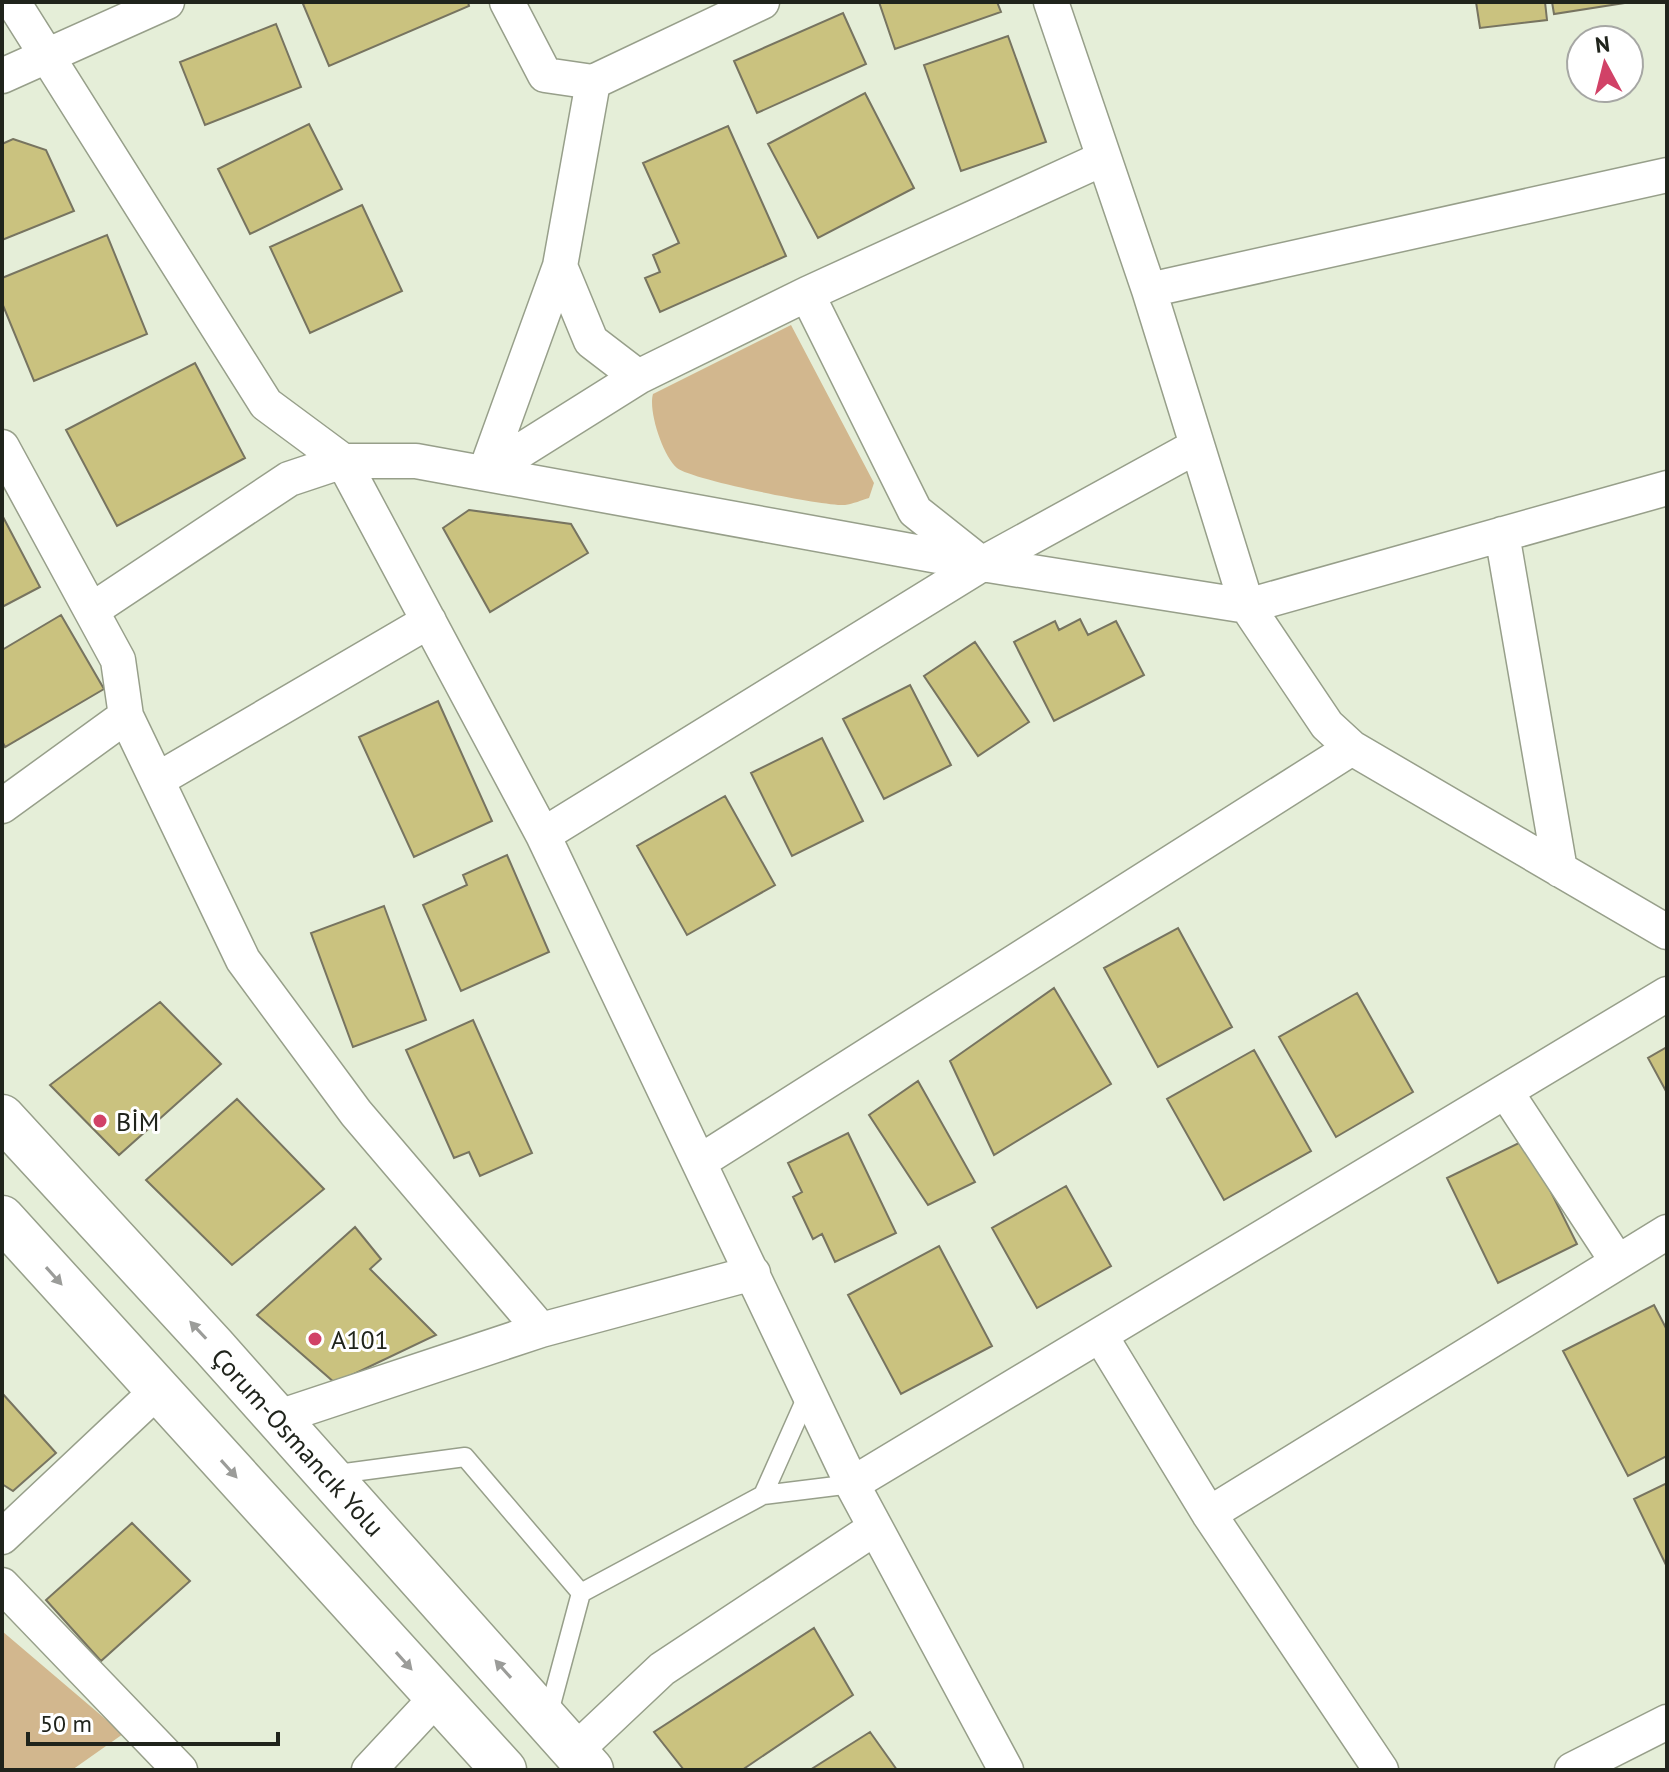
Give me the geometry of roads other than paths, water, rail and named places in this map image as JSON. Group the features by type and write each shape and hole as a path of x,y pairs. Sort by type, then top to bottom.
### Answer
{"highway":[{"name":"Çorum-Osmancık Yolu","path":"2,1117 583,1760"},
{"path":"2,1218 504,1770"}],"street":[{"path":"13,2 266,404 343,461 543,835 701,1161 852,1484 1006,1770"},
{"path":"2,76 167,2"},
{"path":"507,2 545,75 593,82 762,2"},
{"path":"1051,2 1149,290 1247,606 1327,725 1352,748 1667,932"},
{"path":"485,473 560,266 593,82"},
{"path":"485,473 638,377 807,294 1102,159"},
{"path":"1149,290 1667,175"},
{"path":"560,266 591,341 638,377"},
{"path":"807,294 915,511 982,564"},
{"path":"543,835 982,564 1197,446"},
{"path":"2,447 118,660 126,716 243,960 356,1113 541,1330"},
{"path":"92,610 289,479 343,461 416,461 982,564 1247,606 1667,488"},
{"path":"1502,534 1560,870"},
{"path":"157,780 429,621"},
{"path":"2,806 126,716"},
{"path":"701,1161 1352,748"},
{"path":"852,1484 1667,994"},
{"path":"1506,1092 1617,1261"},
{"path":"1209,1514 1667,1232"},
{"path":"276,1418 541,1330 753,1273"},
{"path":"1100,1335 1209,1514 1381,1770"},
{"path":"2,1537 157,1391"},
{"path":"583,1760 662,1669 875,1528"},
{"path":"2,1585 180,1770"},
{"path":"369,1770 437,1697"},
{"path":"1572,1770 1667,1722"}],"lane":[{"path":"763,1495 809,1393"},
{"path":"328,1475 465,1457 581,1593"},
{"path":"548,1718 581,1593 763,1495 852,1484"}],"place":[{"name":"BİM","path":"100,1121"},
{"name":"A101","path":"315,1339"}]}
